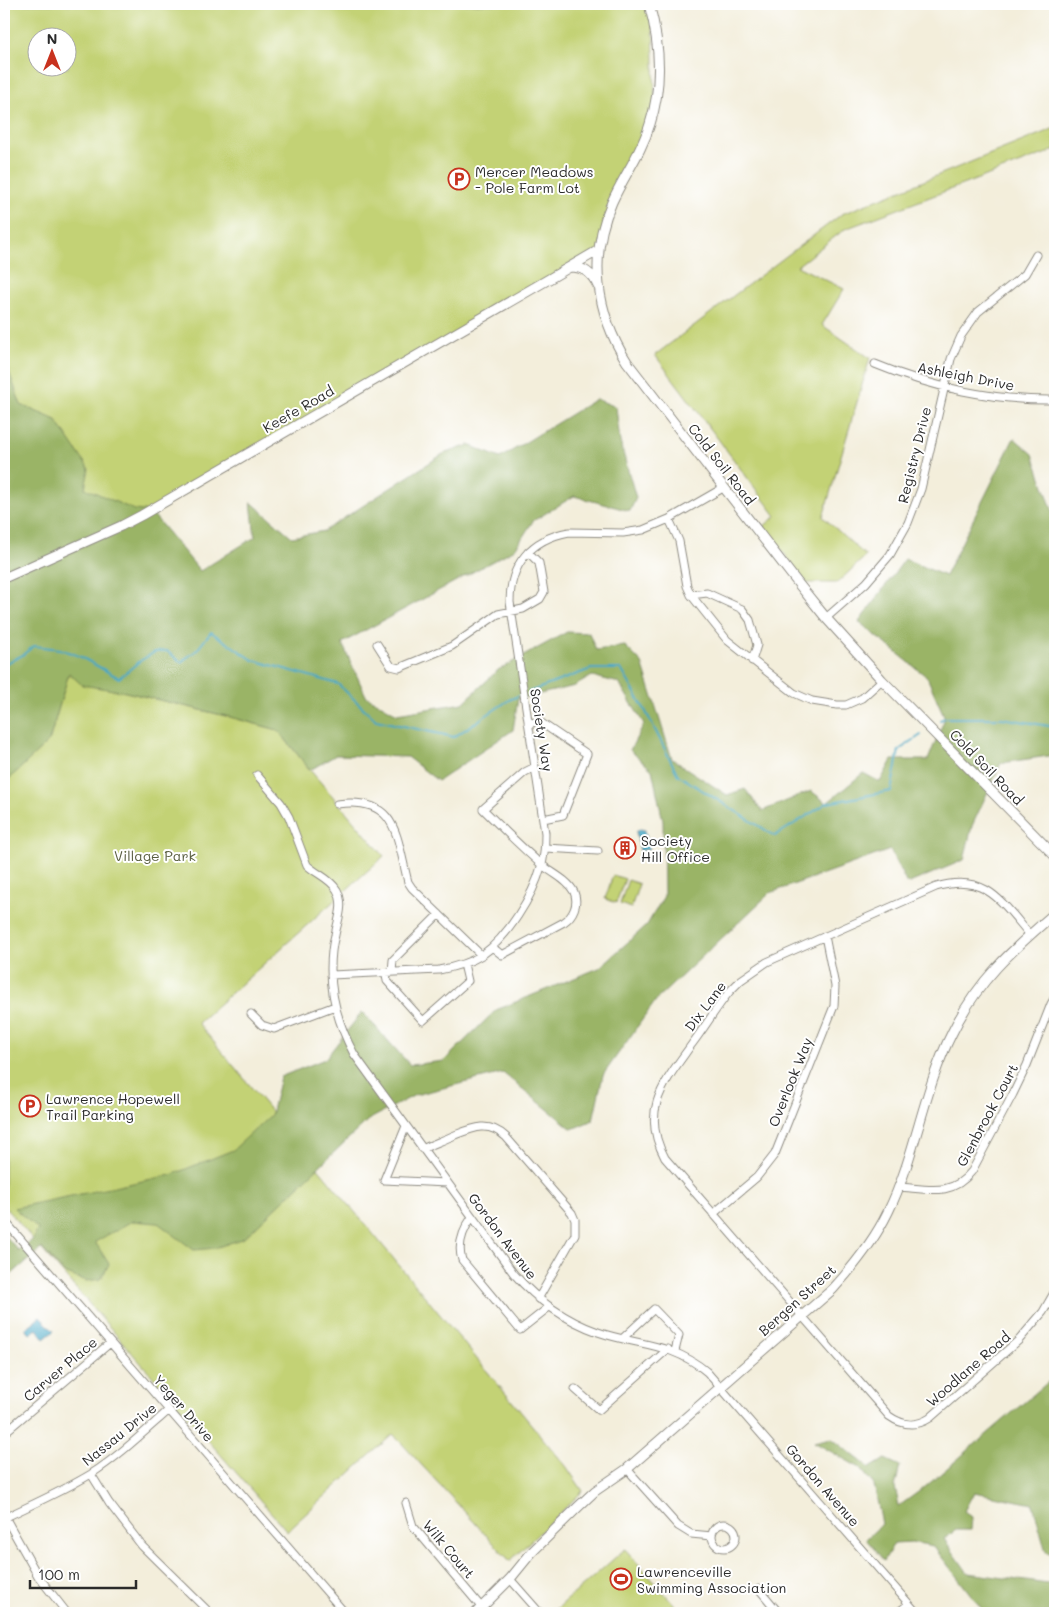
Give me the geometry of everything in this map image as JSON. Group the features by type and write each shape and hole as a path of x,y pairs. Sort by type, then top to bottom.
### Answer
{"street":[{"name":"Cold Soil Road","path":"649,4 655,27 658,53 659,71 655,106 644,143 605,218 599,250 599,287 602,305 606,322 619,350 723,488 826,618 882,680 1055,856"},
{"name":"Keefe Road","path":"4,578 142,515 599,250"},
{"name":"Registry Drive","path":"826,618 866,583 890,555 908,523 921,489 953,353 969,323 989,302 1025,274 1036,255"},
{"path":"569,267 588,271 599,287"},
{"name":"Ashleigh Drive","path":"875,364 914,379 944,386 1015,399 1055,400"},
{"name":"Society Way","path":"331,975 439,970 464,964 492,947 505,933 538,877 545,848 543,819 511,612 510,591 516,569 528,552 540,542 559,534 569,532 631,532 656,526 723,488"},
{"path":"669,519 679,541 687,586 691,595 727,640 794,693 803,698 818,702 837,705 854,703 869,693 882,680"},
{"path":"377,644 391,666 399,668 452,646 498,614 523,609 540,599 544,592 539,563 528,552"},
{"path":"691,595 707,594 742,609 750,620 757,645 757,650 752,660"},
{"path":"528,723 540,722 587,754 563,815 543,819"},
{"path":"492,947 502,955 564,922 571,916 576,903 573,890 569,885 542,865 483,809 525,772 535,767"},
{"name":"Gordon Avenue","path":"258,775 289,817 307,865 332,883 340,897 341,906 332,952 331,975 335,1006 354,1054 514,1274 538,1299 581,1325 599,1332 671,1350 697,1364 721,1387 917,1613"},
{"path":"337,804 360,803 371,805 385,814 394,828 408,882 412,888 481,955"},
{"path":"545,848 598,851"},
{"name":"Dix Lane","path":"802,1316 665,1158 656,1138 654,1116 663,1085 725,998 741,980 768,962 936,887 955,883 975,885 992,893 1000,899 1030,935"},
{"name":"Bergen Street","path":"479,1610 510,1579 532,1552 595,1491 627,1469 802,1316 832,1289 862,1255 888,1212 899,1187 941,1058 951,1034 987,977 1055,913"},
{"path":"439,914 393,960 387,981 424,1021 468,981 464,964"},
{"name":"Overlook Way","path":"713,1214 757,1176 766,1166 779,1144 834,1006 835,986 826,936"},
{"name":"Glenbrook Court","path":"899,1187 945,1190 960,1184 967,1178 1014,1094 1055,997"},
{"path":"251,1014 262,1025 274,1029 335,1006"},
{"path":"406,1126 384,1180 447,1183"},
{"path":"422,1148 474,1128 489,1127 496,1129 506,1137 572,1213 575,1220 575,1234 538,1299"},
{"path":"472,1217 466,1225 459,1246 462,1260 520,1330 549,1307"},
{"name":"Yeger Drive","path":"4,1220 345,1613"},
{"name":"Woodlane Road","path":"802,1316 889,1416 902,1423 916,1424 930,1418 1019,1340 1032,1327 1055,1291"},
{"path":"1048,1303 1055,1308"},
{"path":"575,1388 598,1410 671,1350 679,1335 654,1309 623,1338"},
{"name":"Carver Place","path":"4,1433 110,1343"},
{"name":"Nassau Drive","path":"4,1517 91,1474 169,1410"},
{"path":"627,1469 678,1526 691,1534 712,1536"},
{"path":"91,1474 109,1503 142,1546 210,1613"},
{"name":"Wilk Court","path":"406,1503 413,1526 479,1610"},
{"path":"4,1517 38,1576 66,1613"},
{"path":"510,1579 540,1613"},
{"path":"759,1589 779,1613"},
{"path":"897,1613 909,1604"}],"green space":[{"path":"4,4 649,4 653,19 655,106 618,190 599,250 151,512 4,577"},
{"path":"1055,128 1055,150 845,229 797,266 844,289 822,325 870,358 823,517 866,556 837,583 806,583 764,526 776,516 655,355 842,214"},
{"path":"4,358 21,405 56,420 89,469 85,488 134,510 151,512 200,571 255,537 251,502 292,537 324,531 443,454 469,445 500,458 596,399 616,407 620,442 636,498 630,511 574,496 533,521 515,549 342,643 366,696 397,714 463,703 498,670 567,632 589,633 596,650 625,646 642,663 672,759 727,795 745,789 762,811 811,791 827,803 863,773 880,782 892,760 928,760 945,718 927,677 859,622 905,559 945,576 1014,438 1033,454 1055,518 1055,755 1001,763 972,826 964,860 907,884 890,850 770,893 657,999 603,1075 593,1120 572,1129 503,1073 415,1095 368,1120 244,1238 215,1248 194,1250 158,1223 132,1221 95,1242 109,1264 101,1279 86,1281 64,1273 42,1248 4,1281 4,1234 19,1251 33,1239 38,1229 14,1208 171,1175 233,1150 271,1115 280,1077 325,1059 362,1012 410,1065 444,1061 496,1010 599,968 647,925 664,896 663,821 652,770 630,750 644,724 619,683 592,676 575,686 518,699 513,730 438,781 407,757 336,755 310,770 278,730 126,692 82,685 69,673 49,741 8,780 4,774"},
{"name":"Village Park","path":"69,672 126,692 278,730 384,856 198,1023 566,1466 583,1491 510,1561 393,1434 287,1531 4,1206 4,774 8,779 49,741"},
{"path":"613,875 625,879 616,903 605,899"},
{"path":"628,880 639,884 631,908 620,904"},
{"path":"1054,1377 1055,1554 1046,1552 1033,1504 974,1492 964,1511 972,1517 971,1530 956,1530 944,1539 968,1573 1055,1585 1055,1613 985,1613 933,1546 912,1542 894,1543 884,1561 866,1539 882,1524 874,1485 860,1468 814,1442 831,1438 870,1468 885,1459 900,1466 895,1487 899,1506 925,1487"},
{"name":"Lawrenceville Swimming Association","path":"625,1549 682,1613 552,1613"}],"water":[{"path":"640,829 645,830 649,849 640,851 636,832"},
{"path":"40,1317 54,1331 44,1339 37,1329 30,1334 25,1329"}],"waterway":[{"path":"4,664 21,656 34,646 60,649 79,656 119,678 155,652 167,651 181,662 197,650 211,632 253,660 338,684 376,720 454,737 518,696"},
{"path":"529,692 591,669 621,669 645,710 678,775 775,836 827,803 891,791 899,750 921,735"},
{"path":"940,720 945,718 1002,718 1055,727"}],"place":[{"name":"Mercer Meadows - Pole Farm Lot","path":"459,179"},
{"name":"Society Hill Office","path":"625,848"},
{"name":"Lawrence Hopewell Trail Parking","path":"30,1106"},
{"name":"Lawrenceville Swimming Association","path":"621,1579"}]}
